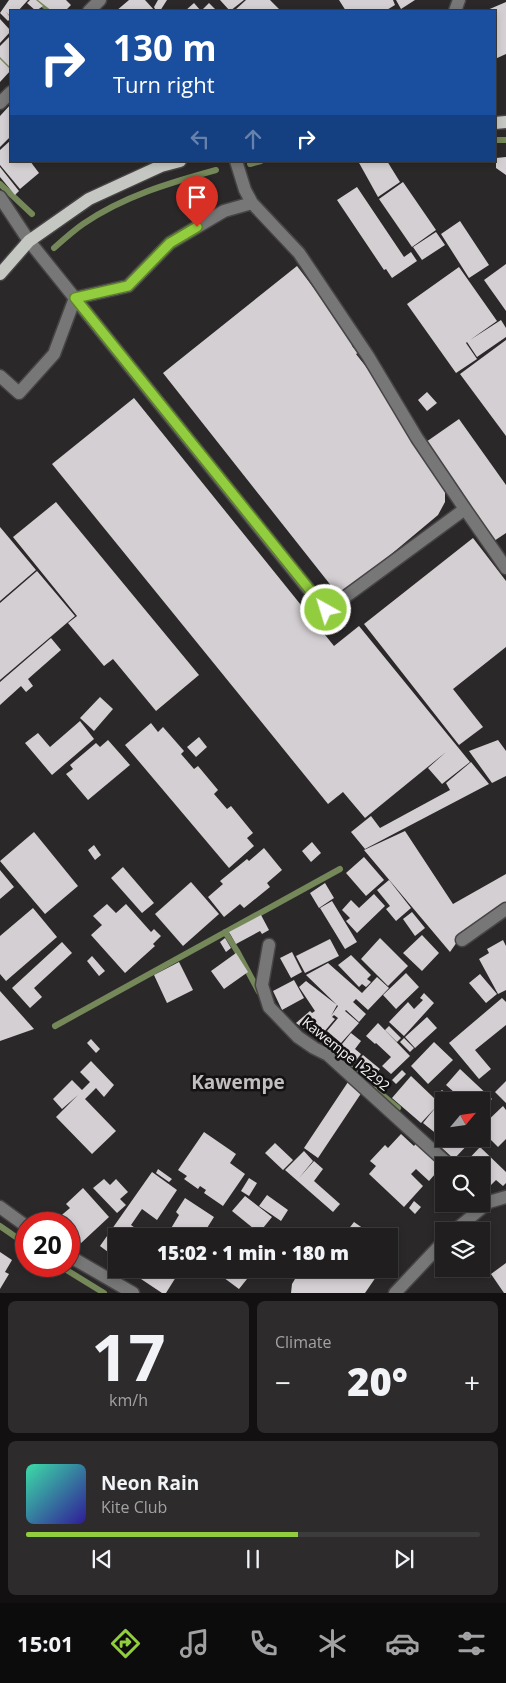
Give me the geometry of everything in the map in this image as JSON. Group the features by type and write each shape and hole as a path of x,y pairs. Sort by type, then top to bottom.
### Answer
{"main road":[{"path":"0,274 30,241 89,198 161,166 176,162"}],"street":[{"path":"90,10 100,0"},
{"path":"0,103 10,93"},
{"path":"236,162 245,190 252,203 299,253 368,356 417,438 506,568"},
{"path":"0,198 30,241 75,298 326,610 465,510"},
{"path":"75,298 128,286 170,243 224,211 252,203"},
{"path":"0,376 19,393 54,354 75,298"},
{"path":"462,940 506,909"},
{"name":"Kawempe I 2292","path":"269,945 262,985 269,1006 298,1038 334,1060 440,1157"},
{"path":"490,1198 506,1197"},
{"path":"0,1207 15,1218"},
{"path":"462,1222 472,1212"},
{"path":"394,1293 435,1250"},
{"path":"80,1262 133,1293"}],"building":[{"path":"9,0 28,0 19,10 10,10 10,16 6,12 10,17 8,21 0,13"},
{"path":"30,0 36,0 43,6 35,10 27,3"},
{"path":"38,0 66,0 71,5 66,10 51,10"},
{"path":"129,0 145,0 154,10 117,10"},
{"path":"158,0 167,0 161,10 156,10 154,7"},
{"path":"220,0 244,0 231,10"},
{"path":"246,0 270,0 280,10 235,10"},
{"path":"339,0 393,0 395,5 387,10 345,10"},
{"path":"396,0 415,0 401,9"},
{"path":"506,2 506,54 496,59 496,10 487,10"},
{"path":"194,3 200,10 186,10"},
{"path":"209,3 216,10 202,10"},
{"path":"0,19 10,32 0,43"},
{"path":"10,36 10,67 0,57 0,46"},
{"path":"0,59 10,71 0,82"},
{"path":"10,105 10,137 0,147 0,116"},
{"path":"10,141 10,162 31,162 39,173 20,189 0,165 0,150"},
{"path":"506,157 506,175 496,168 496,158"},
{"path":"359,162 388,162 400,182 378,197"},
{"path":"0,167 19,191 15,195 0,177"},
{"path":"403,182 436,230 412,247 379,199"},
{"path":"357,187 404,257 411,252 417,261 392,278 386,269 384,270 337,200"},
{"path":"460,221 489,265 469,278 441,234"},
{"path":"436,232 445,245 422,260 413,247"},
{"path":"506,264 506,311 484,280"},
{"path":"297,266 351,337 352,346 358,353 356,354 378,382 445,484 445,502 438,515 340,597 163,373"},
{"path":"459,267 497,321 470,340 501,320 506,328 506,337 477,357 467,342 477,359 456,373 407,304"},
{"path":"506,340 506,436 460,374"},
{"path":"427,392 437,403 427,411 418,400"},
{"path":"134,398 334,646 359,626 470,762 442,784 428,768 446,752 365,818 343,792 328,804 52,464"},
{"path":"459,419 506,485 506,533 491,543 426,442"},
{"path":"56,502 199,675 156,711 113,659 104,666 68,623 77,616 13,537"},
{"path":"0,527 36,570 0,601"},
{"path":"473,538 506,581 506,647 453,689 483,727 459,745 364,624"},
{"path":"37,571 75,616 0,680 0,603"},
{"path":"51,638 61,650 28,679 33,686 26,692 21,686 0,705 0,682"},
{"path":"100,697 113,709 94,731 80,718"},
{"path":"80,721 94,739 52,775 25,743 38,733 50,747"},
{"path":"151,723 158,732 163,727 184,751 181,754 194,769 198,766 218,790 214,794 227,809 231,806 253,833 247,838 254,846 229,868 125,745"},
{"path":"199,737 207,747 196,757 187,747"},
{"path":"108,740 130,765 88,800 66,774 73,769 70,765 96,743 100,747"},
{"path":"498,740 506,751 506,776 492,783 469,751"},
{"path":"471,762 489,784 365,849 351,832 371,816 380,828 450,790 446,783"},
{"path":"405,831 453,904 506,874 506,906 464,932 450,952 364,850"},
{"path":"34,832 78,886 45,914 0,861"},
{"path":"312,842 321,853 311,862 302,851"},
{"path":"94,845 101,855 95,860 88,850"},
{"path":"264,848 282,870 267,883 270,887 244,908 240,904 224,917 208,897 223,884 220,881"},
{"path":"364,857 384,880 366,896 346,873"},
{"path":"123,867 154,903 142,913 111,878"},
{"path":"0,870 14,887 0,899"},
{"path":"389,880 411,908 396,921 386,909 390,906 377,890"},
{"path":"191,882 219,914 183,946 155,914"},
{"path":"325,883 334,898 319,908 310,893"},
{"path":"374,894 385,906 357,933 346,921 350,918 342,910 351,900 359,908"},
{"path":"332,901 357,942 345,949 320,908"},
{"path":"107,904 116,913 126,904 151,932 154,929 161,936 153,944 155,946 125,973 91,935 102,925 93,916"},
{"path":"33,908 57,937 6,981 0,974 0,936"},
{"path":"412,912 425,928 415,936 403,919"},
{"path":"261,915 269,930 262,934 260,931 236,944 229,932"},
{"path":"422,935 439,953 422,971 403,953"},
{"path":"225,938 231,948 226,952 220,942"},
{"path":"380,938 408,966 388,986 361,959"},
{"path":"330,939 339,956 305,973 296,956"},
{"path":"503,940 506,946 506,990 498,994 479,959 489,953 487,949"},
{"path":"62,942 72,953 34,988 42,997 30,1008 12,988"},
{"path":"292,952 302,972 291,978 280,958"},
{"path":"236,953 248,972 224,989 211,971"},
{"path":"351,955 371,975 367,979 371,982 366,987 362,984 359,987 338,965"},
{"path":"92,956 105,971 99,976 87,961"},
{"path":"179,962 193,990 167,1003 154,975"},
{"path":"328,963 362,993 377,977 389,988 368,1010 356,999 353,1002 366,1014 359,1022 345,1011 359,1023 341,1043 327,1031 338,1018 334,1015 332,1017 335,1019 318,1039 296,1023 310,1011 312,1013 315,1011 299,987 306,981 337,1005 306,975"},
{"path":"406,973 419,987 396,1009 383,995"},
{"path":"480,974 497,994 486,1003 469,983"},
{"path":"294,980 304,998 282,1010 273,991"},
{"path":"0,991 34,1029 0,1041"},
{"path":"424,993 434,1003 404,1036 389,1022 408,1002 414,1009 423,1000 420,998"},
{"path":"502,998 506,1002 506,1025 475,1050 491,1069 479,1079 449,1043"},
{"path":"427,1017 437,1028 415,1048 405,1037"},
{"path":"378,1023 410,1056 391,1074 382,1066 391,1057 366,1036"},
{"path":"389,1026 401,1038 397,1042 385,1030"},
{"path":"351,1033 361,1041 355,1049 361,1054 354,1063 338,1049"},
{"path":"404,1038 414,1048 410,1052 400,1042"},
{"path":"91,1039 100,1049 96,1053 87,1043"},
{"path":"434,1042 453,1060 428,1084 411,1066"},
{"path":"363,1055 380,1069 372,1079 355,1064"},
{"path":"91,1061 114,1085 104,1097 96,1088 85,1099 116,1131 92,1154 56,1117 78,1095 62,1109 53,1099 72,1080 82,1090 90,1082 80,1072"},
{"path":"460,1069 485,1092 454,1092 446,1085"},
{"path":"402,1070 406,1074 396,1084 392,1080"},
{"path":"411,1076 435,1097 435,1108 421,1123 392,1098"},
{"path":"350,1079 364,1089 318,1158 304,1148"},
{"path":"506,1081 506,1103 495,1092"},
{"path":"503,1106 506,1110 506,1139 498,1147 490,1139 490,1118"},
{"path":"435,1108 435,1133 423,1123"},
{"path":"204,1132 236,1154 230,1163 245,1174 223,1206 204,1193 206,1190 200,1186 198,1189 184,1179 187,1176 178,1170"},
{"path":"401,1134 414,1146 417,1142 435,1159 435,1174 429,1181 416,1169 411,1174 423,1186 404,1207 369,1174 376,1166 370,1161 385,1145 388,1148"},
{"path":"275,1143 293,1160 283,1170 265,1153"},
{"path":"442,1148 464,1148 456,1157 452,1157"},
{"path":"481,1148 506,1172 506,1183 503,1186 496,1180 490,1186 490,1157 471,1157"},
{"path":"304,1151 313,1161 299,1178 314,1161 323,1169 314,1181 340,1204 333,1212 285,1170"},
{"path":"158,1169 172,1179 169,1182 156,1173"},
{"path":"152,1172 177,1190 157,1220 142,1209 131,1225 135,1228 113,1228"},
{"path":"249,1178 257,1183 249,1196 241,1191"},
{"path":"104,1179 110,1185 116,1179 128,1192 120,1199 126,1205 117,1213 93,1188"},
{"path":"83,1188 109,1217 80,1244 80,1212 65,1212 70,1208 66,1204"},
{"path":"267,1195 288,1210 281,1221 259,1206"},
{"path":"245,1196 272,1217 263,1228 253,1228 232,1211"},
{"path":"185,1198 214,1217 207,1228 171,1228 179,1215 176,1212"},
{"path":"414,1201 421,1207 415,1214 409,1208"},
{"path":"354,1222 363,1228 349,1228"},
{"path":"108,1235 108,1252 100,1246"},
{"path":"0,1252 12,1260 5,1272 9,1274 0,1289"},
{"path":"506,1263 506,1293 504,1293 491,1274"},
{"path":"175,1278 166,1293 162,1293 141,1279"},
{"path":"224,1278 248,1278 239,1289"},
{"path":"296,1278 375,1278 365,1293 291,1293 292,1284"}],"waterway":[{"path":"37,0 50,10"},
{"path":"0,58 10,68"},
{"path":"496,140 506,140"},
{"path":"250,164 257,162"},
{"path":"54,248 83,224 114,206 147,191 216,170"},
{"path":"0,184 32,214"},
{"path":"55,1026 340,869"},
{"path":"225,932 259,992"},
{"path":"349,1067 398,1108"},
{"path":"0,1226 15,1236"},
{"path":"78,1277 104,1293"}],"district":[{"name":"Kawempe","path":"238,1082"}],"route":[{"path":"197,227 170,243 128,286 75,298 326,610"}]}
